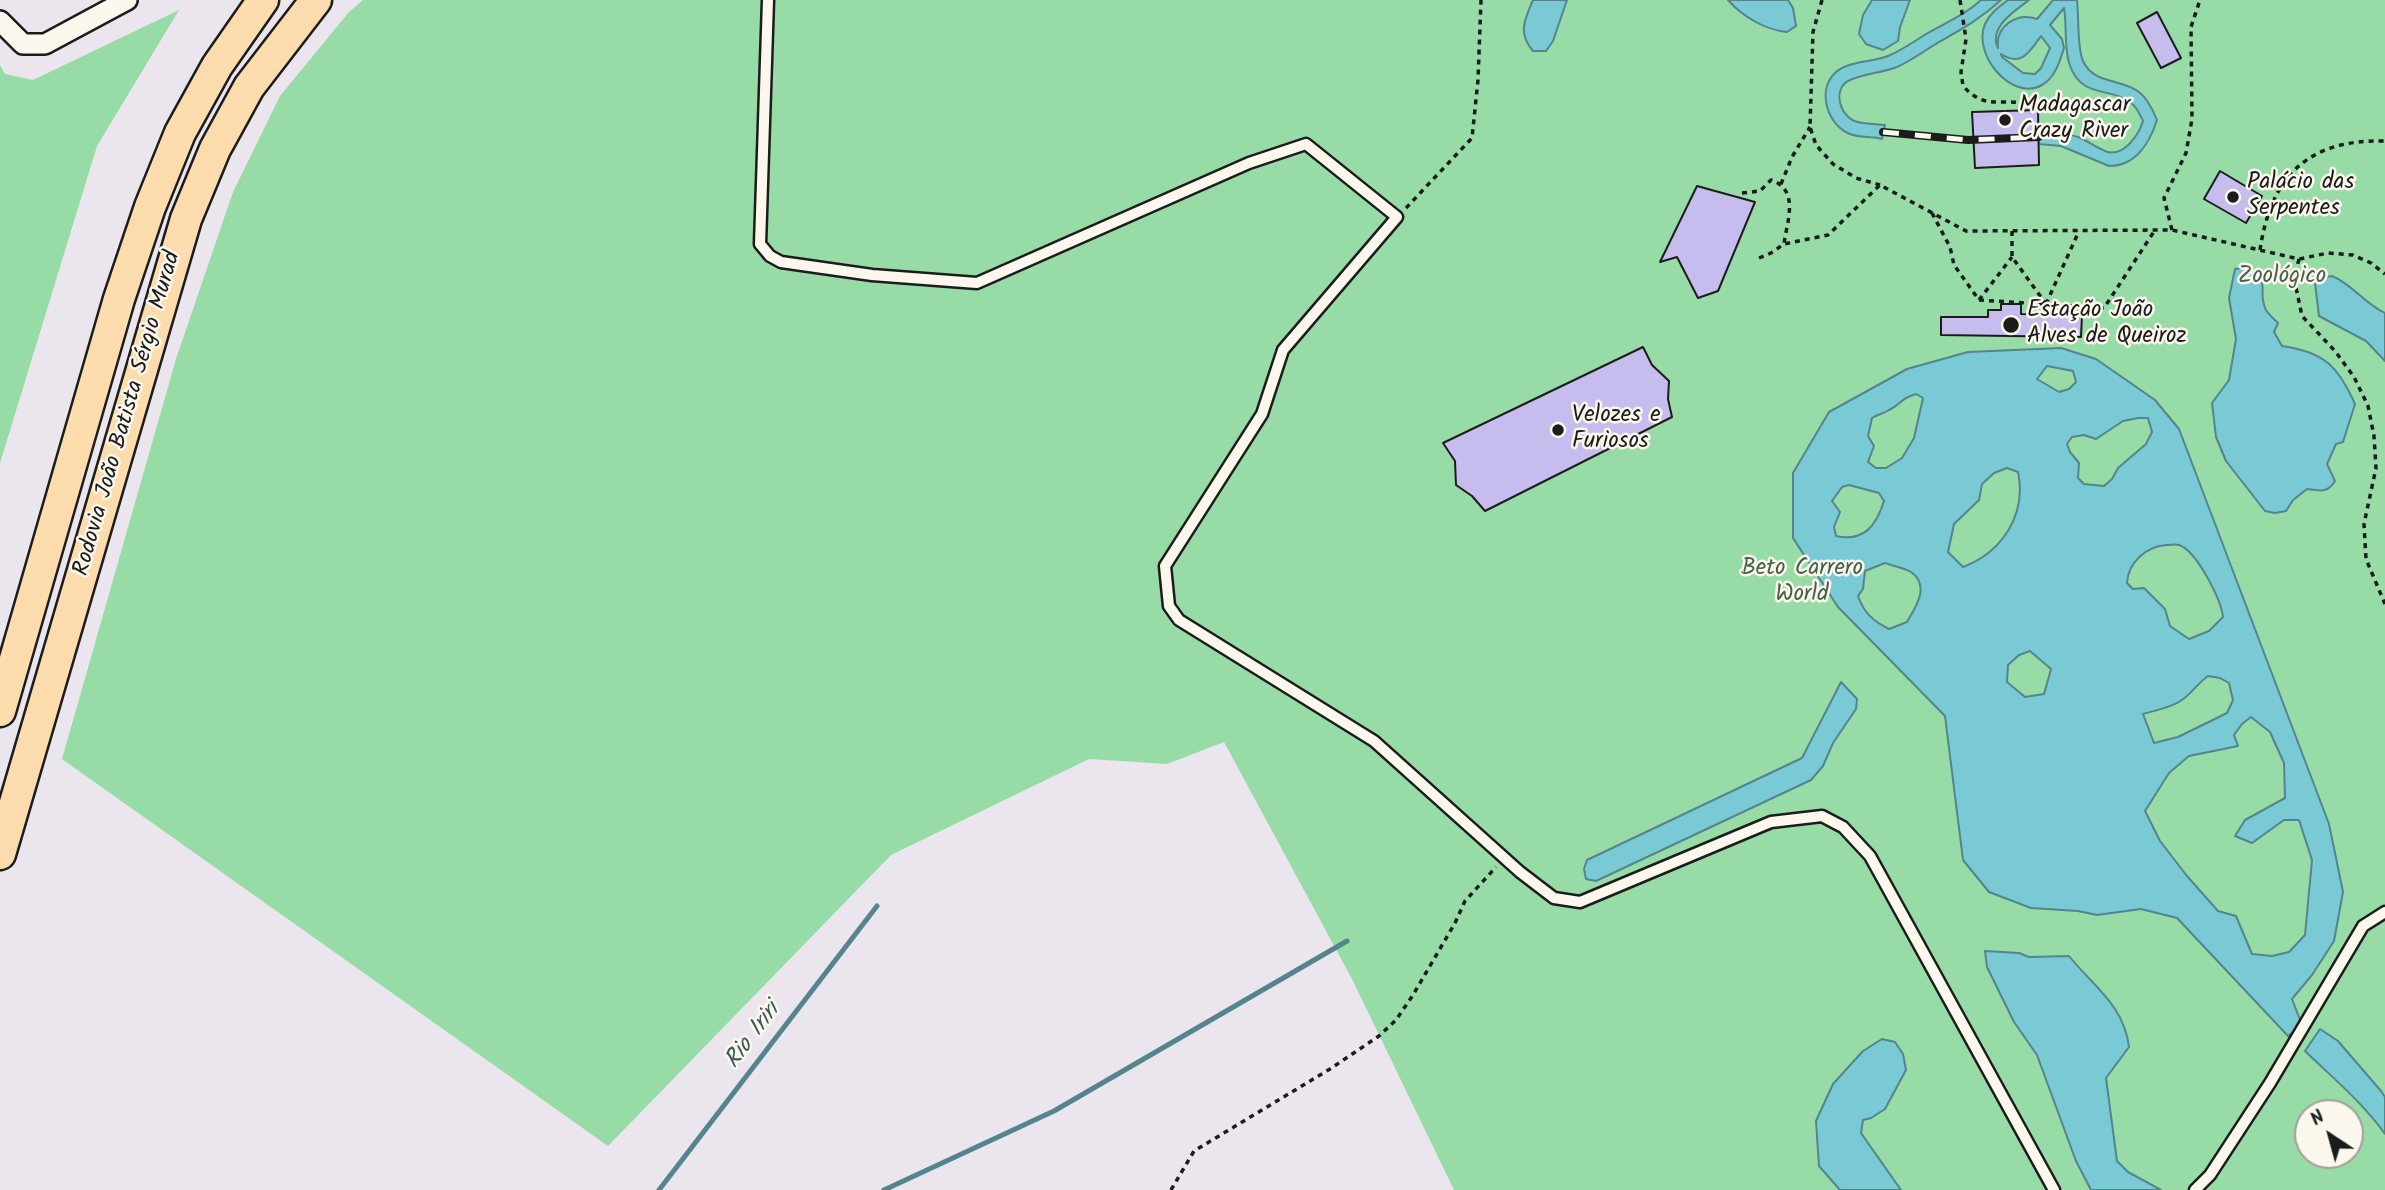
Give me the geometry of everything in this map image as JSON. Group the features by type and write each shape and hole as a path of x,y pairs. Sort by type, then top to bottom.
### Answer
{"main road":[{"name":"Rodovia João Batista Sérgio Murad","path":"0,710 118,299 150,207 180,133 217,66 263,0"},
{"name":"Rodovia João Batista Sérgio Murad","path":"0,854 186,219 215,149 249,87 316,0"}],"street":[{"path":"0,21 23,44 45,44 127,0"}],"lane":[{"path":"768,0 760,244 770,256 781,262 872,275 977,282 1249,163 1306,144 1397,218 1283,350 1262,414 1166,566 1169,606 1179,620 1374,741 1505,859 1553,898 1580,902 1772,822 1822,816 1843,827 1870,856 2054,1190"},
{"path":"2195,1190 2210,1175 2270,1083 2363,926 2385,912"}],"path":[{"path":"1397,218 1472,138 1478,80 1481,0"},
{"path":"1822,0 1813,32 1810,127 1816,145 1833,164 1856,178 1880,185 1966,231 2172,230 2298,259 2328,253 2353,255 2371,263 2385,274"},
{"path":"1960,0 1966,39 1961,72 1964,86 1970,94 1981,100 1990,103 2021,103 2026,109"},
{"path":"2172,230 2164,198 2186,153 2192,119 2191,27 2200,0"},
{"path":"1781,184 1792,157 1810,127"},
{"path":"2260,250 2273,200 2283,184 2310,157 2327,148 2359,142 2385,141"},
{"path":"1742,193 1760,191 1771,180 1781,184 1790,199 1784,244"},
{"path":"1759,258 1784,244 1828,235 1880,185"},
{"path":"1932,212 1950,247 1954,265 1979,300"},
{"path":"1979,300 2104,308 2155,230"},
{"path":"2012,231 2012,257 2046,304"},
{"path":"2046,304 2079,231"},
{"path":"1979,300 2012,257"},
{"path":"2298,259 2294,278 2302,316 2342,359 2368,406 2374,436 2376,468 2364,524 2366,559 2385,604"},
{"path":"1171,1190 1194,1151 1331,1069 1380,1036 1396,1020 1413,995 1465,901 1505,859"}],"green space":[{"name":"Beto Carrero World","path":"363,0 2385,0 2385,1190 1454,1190 1352,979 1224,742 1167,764 1089,759 891,855 608,1146 62,759 176,359 233,192 280,96 349,12"},
{"path":"179,10 97,146 0,463 0,65 5,74 33,80"}],"water":[{"path":"1533,0 1567,0 1553,41 1546,51 1533,51 1525,39 1525,20"},
{"path":"1728,0 1788,0 1793,8 1796,26 1787,32 1762,25 1747,17"},
{"path":"1872,0 1910,0 1898,41 1883,50 1866,44 1859,34 1863,15"},
{"path":"1981,0 2001,0 1969,25 1907,62 1849,80 1841,88 1840,100 1844,112 1858,122 1885,125 1882,139 1850,134 1836,124 1828,109 1826,91 1828,83 1838,70 1893,54"},
{"path":"2008,0 2029,0 2010,14 2000,26 1996,40 1998,48 2000,33 2015,19 2037,19 2053,0 2077,0 2080,49 2088,69 2101,78 2139,92 2148,101 2157,120 2146,144 2134,157 2119,165 2109,166 2061,146 2038,144 2039,130 2078,137 2104,151 2120,151 2130,143 2143,121 2131,103 2088,87 2074,75 2067,56 2064,8 2050,25 2062,39 2064,48 2050,78 2042,85 2030,89 2007,81 1989,61 1982,36 1987,20","holes":["2041,36 2050,48 2041,68 2035,74 2023,73 2001,54 2014,59 2024,56"]},
{"path":"2244,268 2262,280 2263,303 2267,312 2278,323 2274,332 2282,346 2309,352 2328,363 2342,380 2355,404 2343,442 2336,444 2327,464 2335,481 2323,490 2307,489 2293,500 2286,511 2275,513 2265,511 2226,461 2216,437 2212,403 2229,380 2236,339 2229,298 2235,269"},
{"path":"2332,276 2385,313 2385,361 2366,341 2319,316 2315,283 2321,278"},
{"path":"2061,348 2096,359 2155,400 2179,429 2329,824 2343,892 2334,941 2312,975 2292,999 2302,1025 2288,1036 2177,918 2141,909 2097,915 2031,908 1989,892 1963,860 1945,716 1838,607 1793,538 1793,473 1829,412 1907,369 1968,352","holes":["2047,366 2073,371 2076,382 2069,389 2059,392 2037,379","1916,394 1923,398 1914,438 1902,458 1886,468 1876,468 1868,462 1874,446 1868,436 1872,418","2138,418 2148,418 2152,432 2146,444 2118,468 2104,486 2084,484 2078,478 2079,463 2067,444 2072,437 2084,435 2096,439 2123,421","2007,468 2018,472 2019,503 2008,530 1989,552 1963,567 1948,552 1954,524 1979,500 1982,484 1994,473","1849,485 1879,493 1884,501 1873,525 1854,537 1836,536 1834,527 1840,512 1832,501 1842,487","2179,545 2186,549 2200,566 2213,588 2223,617 2209,631 2189,639 2170,626 2165,609 2144,588 2133,589 2127,583 2135,562 2152,548","1885,563 1911,572 1917,578 1921,590 1907,622 1889,629 1866,612 1858,596 1863,589 1865,571","2030,651 2051,669 2044,694 2025,697 2007,682 2008,665 2019,655","2208,676 2229,683 2233,700 2227,713 2178,737 2154,743 2143,714 2168,707 2185,698","2251,717 2270,732 2284,763 2285,798 2245,820 2235,836 2252,843 2284,820 2299,820 2312,860 2305,935 2289,952 2272,956 2252,954 2236,916 2218,911 2187,876 2160,841 2145,811 2169,773 2189,756 2238,746 2234,735"]},
{"path":"1841,682 1857,699 1856,709 1833,743 1823,766 1811,780 1596,881 1586,879 1584,869 1587,860 1802,758"},
{"path":"1985,951 2019,953 2029,957 2069,956 2106,997 2121,1019 2129,1047 2106,1078 2117,1161 2128,1172 2161,1190 2091,1190 2076,1161 2037,1055 2014,1022 1987,967"},
{"path":"2320,1029 2338,1041 2385,1097 2385,1134 2364,1109 2364,1099 2355,1099 2305,1051"},
{"path":"1882,1039 1895,1042 1903,1054 1906,1070 1885,1109 1863,1120 1861,1133 1901,1190 1840,1190 1819,1166 1816,1121 1833,1084 1863,1051"}],"building":[{"path":"2157,12 2181,58 2161,68 2137,23"},
{"path":"2038,110 2039,165 1975,168 1972,112"},
{"name":"Palácio das Serpentes","path":"2220,171 2262,196 2246,223 2204,199"},
{"path":"1697,186 1755,202 1718,291 1698,298 1677,257 1660,262"},
{"name":"Estação João Alves de Queiroz","path":"2001,304 2021,304 2021,314 2082,315 2081,337 1941,335 1941,317 1988,317 1988,310 2001,310"},
{"name":"Velozes e Furiosos","path":"1643,347 1652,365 1669,381 1668,399 1672,417 1485,511 1472,496 1456,485 1455,461 1443,443"}],"waterway":[{"name":"Rio Iriri","path":"659,1190 877,906"},
{"path":"884,1190 1054,1111 1347,941"}],"railway":[{"path":"1883,132 1968,140 2039,137"}],"place":[{"name":"Madagascar Crazy River","path":"2005,120"},
{"name":"Palácio das Serpentes","path":"2233,197"},
{"name":"Estação João Alves de Queiroz","path":"2011,325"},
{"name":"Velozes e Furiosos","path":"1558,430"}],"park label":[{"name":"Zoológico","path":"2282,278"}]}
